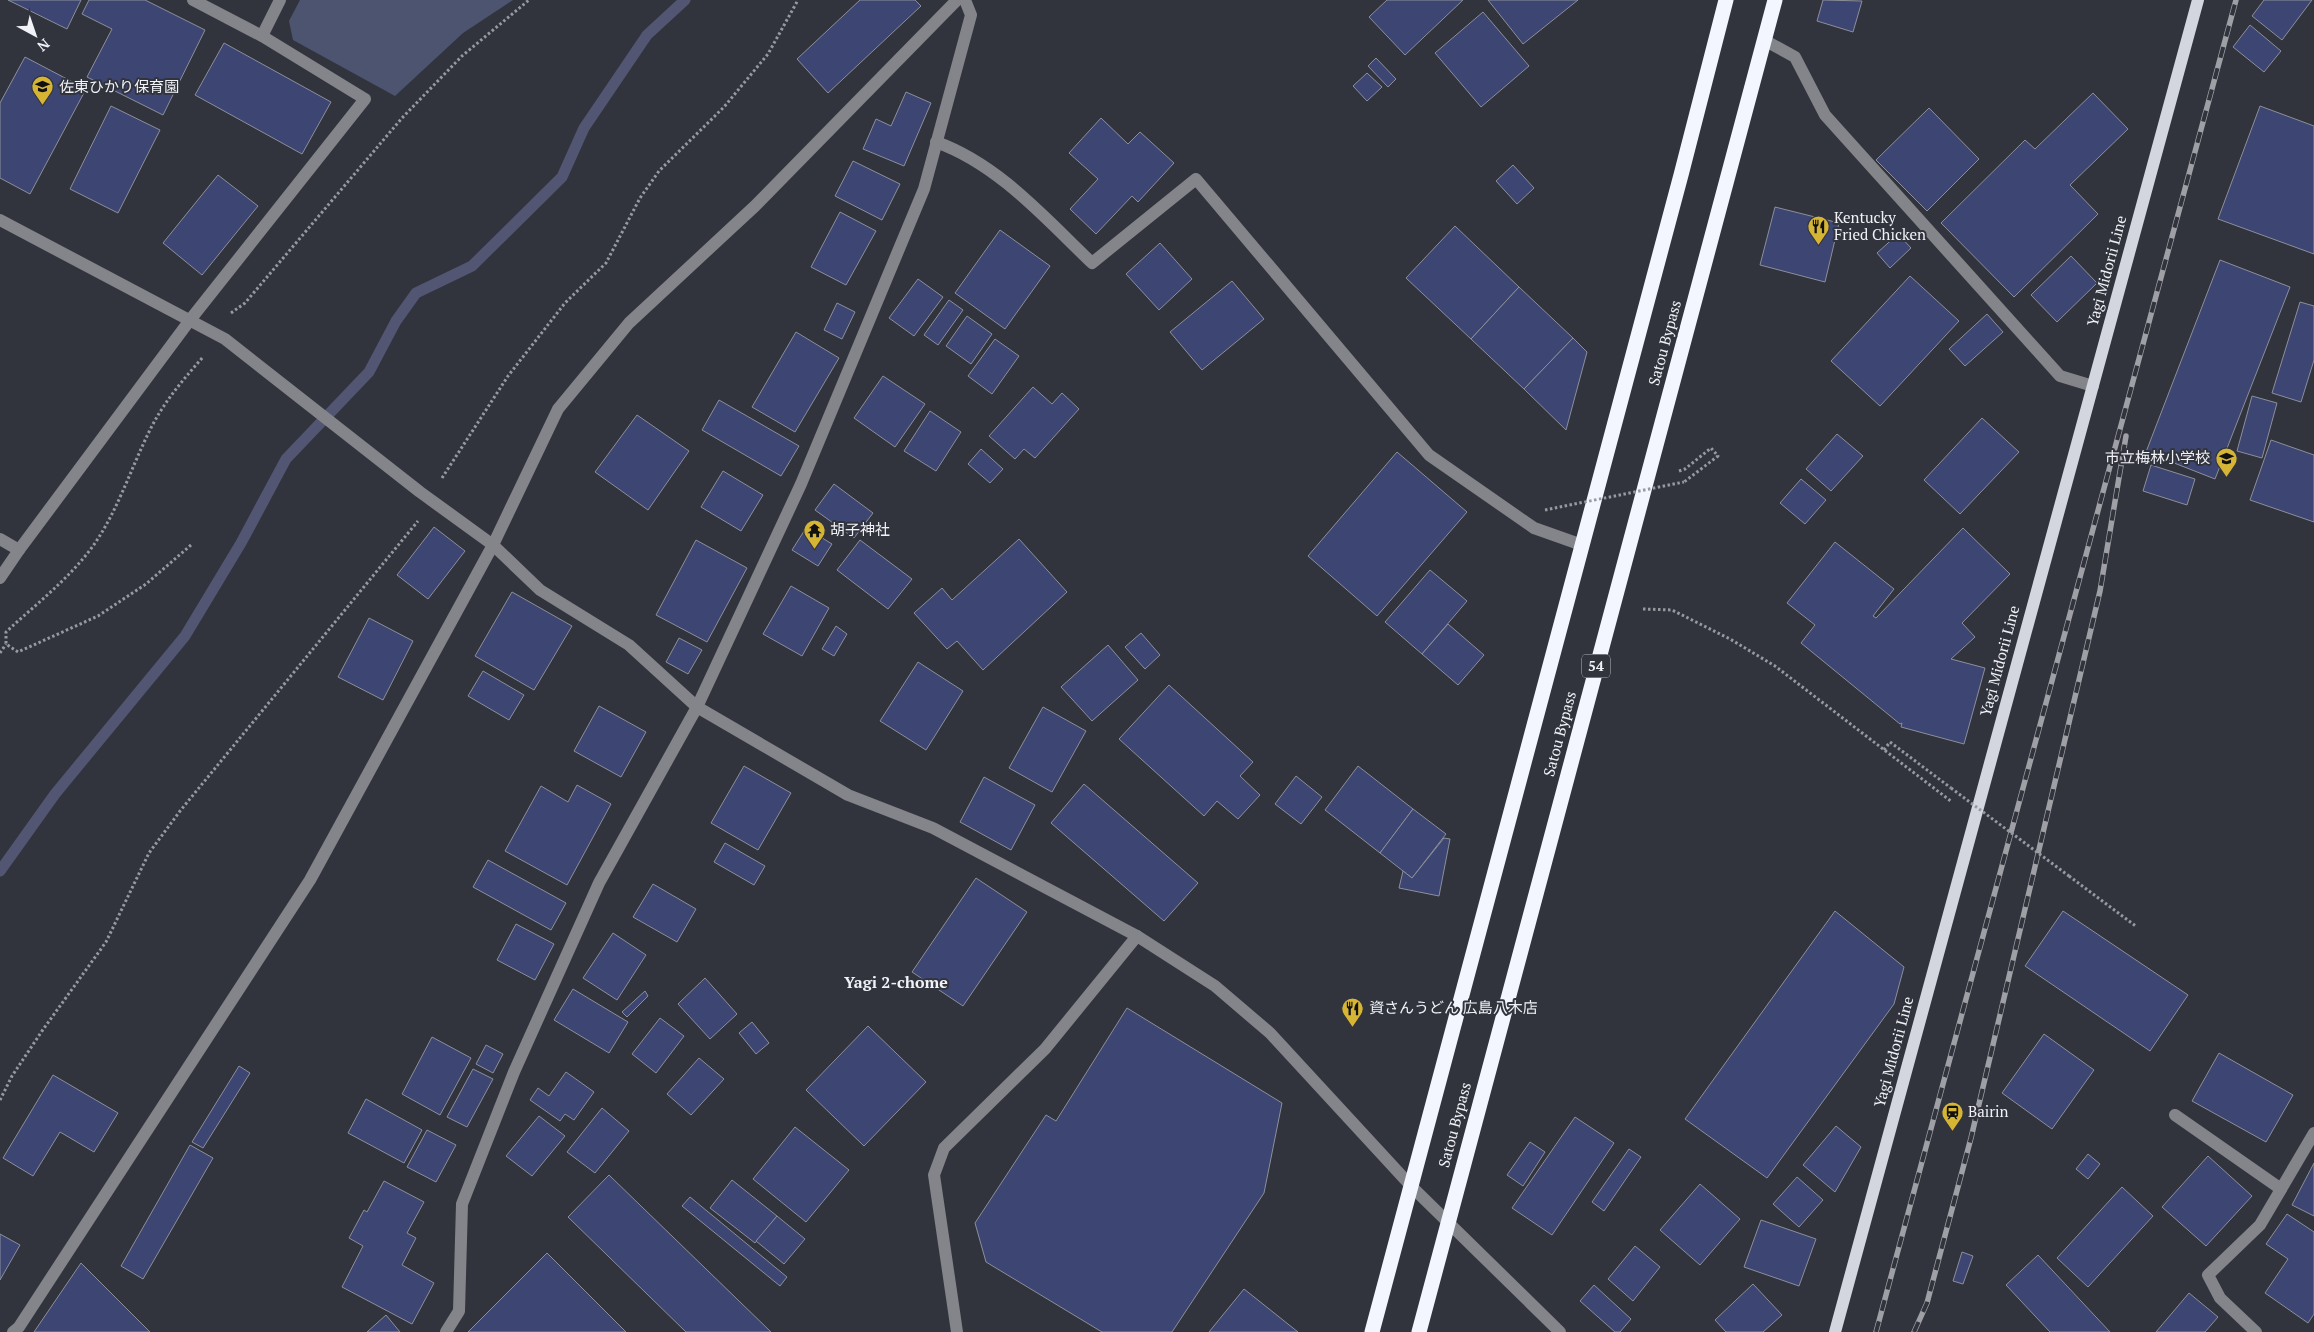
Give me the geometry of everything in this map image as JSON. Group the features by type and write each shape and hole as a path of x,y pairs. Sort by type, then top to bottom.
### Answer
{"highway":[{"name":"Satou Bypass","path":"1372,1332 1726,0"},
{"name":"Satou Bypass","path":"1419,1332 1774,0"}],"main road":[{"name":"Yagi Midorii Line","path":"1836,1332 2198,0"}],"street":[{"path":"0,578 190,320 365,98 262,36 192,0"},
{"path":"262,36 280,0"},
{"path":"13,1332 19,1327 310,880 493,545 558,409 629,323 755,206 957,0"},
{"path":"446,1332 458,1311 462,1204 514,1072 599,883 697,707 801,484 924,189 971,15 965,0"},
{"path":"1764,40 1795,57 1825,115 2060,376 2093,386"},
{"path":"936,142 951,147 1008,183 1092,263 1196,179 1429,455 1534,528 1582,545"},
{"path":"0,220 225,339 420,492 493,545 540,590 629,646 697,707 848,794 933,828 1137,936 1215,986 1270,1033 1412,1186 1560,1332"},
{"path":"0,540 19,550"},
{"path":"957,1332 934,1176 944,1148 1045,1049 1137,936"},
{"path":"2175,1115 2281,1189"},
{"path":"2256,1332 2220,1298 2208,1275 2260,1225 2314,1133"}],"path":[{"path":"231,313 245,303 402,118 462,56 529,0"},
{"path":"441,479 508,376 565,303 606,263 640,198 658,171 724,107 768,54 798,0"},
{"path":"0,653 6,644 6,632 64,579 93,546 122,494 148,433 170,394 203,357"},
{"path":"1545,510 1684,482 1718,456 1711,448 1680,471"},
{"path":"0,1100 12,1076 106,942 154,846 180,811 423,514"},
{"path":"6,644 18,652 98,616 146,584 191,545"},
{"path":"1643,608 1672,610 1730,639 1775,666 1974,819"},
{"path":"1884,750 1890,742 2137,927"}],"shaded area":[{"path":"300,0 513,0 463,33 395,96 293,40 289,21"}],"building":[{"path":"8,0 81,0 67,29"},
{"path":"89,0 145,0 205,30 163,115 87,77 112,29 82,14"},
{"path":"860,0 915,0 921,6 828,93 797,59"},
{"path":"1387,0 1463,0 1405,55 1369,17"},
{"path":"1488,0 1578,0 1523,44"},
{"path":"1823,0 1862,1 1853,32 1817,21"},
{"path":"2264,0 2312,0 2282,40 2252,16"},
{"path":"1483,12 1529,66 1481,107 1435,53"},
{"path":"2250,25 2281,51 2264,72 2233,47"},
{"path":"224,43 331,102 302,154 195,95"},
{"path":"25,57 86,89 30,194 0,178 0,103"},
{"path":"1376,58 1396,79 1388,87 1368,66"},
{"path":"1367,73 1382,87 1367,101 1353,86"},
{"path":"906,92 931,103 904,166 863,149 876,119 891,126"},
{"path":"2093,93 2128,129 2070,185 2098,214 2014,297 1941,223 2025,140 2035,149"},
{"path":"111,106 160,130 118,213 70,189"},
{"path":"2260,106 2314,126 2314,254 2218,219"},
{"path":"1929,108 1979,159 1927,211 1876,160"},
{"path":"1101,118 1128,144 1140,132 1174,163 1138,202 1132,196 1096,234 1070,209 1098,179 1069,153"},
{"path":"853,161 900,184 882,220 835,196"},
{"path":"1513,165 1534,188 1517,204 1496,181"},
{"path":"218,175 258,206 202,275 163,243"},
{"path":"1775,207 1839,223 1825,282 1760,265"},
{"path":"840,212 876,231 846,285 811,267"},
{"path":"1455,226 1519,287 1471,339 1406,278"},
{"path":"1000,230 1050,266 1005,329 955,293"},
{"path":"1898,234 1911,248 1890,268 1877,253"},
{"path":"1160,243 1192,279 1159,310 1126,274"},
{"path":"2071,256 2097,283 2057,322 2031,295"},
{"path":"2220,260 2290,287 2215,479 2146,452"},
{"path":"1910,276 1959,321 1880,406 1831,361"},
{"path":"918,279 943,297 914,336 889,318"},
{"path":"1232,281 1264,319 1202,370 1170,332"},
{"path":"1519,287 1573,338 1524,389 1471,339"},
{"path":"949,300 963,310 938,345 924,335"},
{"path":"2300,302 2314,306 2314,360 2301,402 2272,393"},
{"path":"837,303 855,312 842,339 824,330"},
{"path":"1987,314 2003,332 1965,366 1949,349"},
{"path":"967,316 992,334 971,364 946,346"},
{"path":"796,332 839,358 795,432 752,407"},
{"path":"1573,338 1587,352 1566,430 1524,389"},
{"path":"995,339 1019,356 992,394 968,376"},
{"path":"883,376 925,404 895,447 854,418"},
{"path":"1033,387 1052,404 1062,393 1079,409 1035,458 1024,449 1015,459 989,436"},
{"path":"2252,396 2277,403 2262,458 2237,451"},
{"path":"719,400 799,446 781,476 702,430"},
{"path":"930,411 961,432 936,471 904,451"},
{"path":"637,415 689,451 648,510 595,472"},
{"path":"1982,418 2019,452 1960,514 1924,480"},
{"path":"1837,434 1863,456 1831,491 1806,469"},
{"path":"2271,440 2314,455 2314,522 2250,500"},
{"path":"981,449 1003,469 990,483 968,464"},
{"path":"1397,452 1467,512 1377,616 1308,556"},
{"path":"2151,465 2195,479 2187,505 2143,491"},
{"path":"723,471 763,495 741,531 701,507"},
{"path":"1801,479 1826,500 1805,524 1780,503"},
{"path":"834,484 873,513 854,538 815,510"},
{"path":"434,527 465,551 428,599 397,575"},
{"path":"806,528 832,544 818,566 792,550"},
{"path":"1963,528 2010,574 1962,623 1975,637 1951,659 1985,668 1964,744 1901,727 1902,723 1900,724 1801,643 1815,625 1787,603 1835,542 1894,589 1873,616 1876,618"},
{"path":"1019,539 1067,592 983,670 957,641 947,649 914,613 942,588 952,600"},
{"path":"696,540 747,568 707,642 656,615"},
{"path":"860,540 912,579 888,609 837,570"},
{"path":"1430,570 1467,601 1422,654 1385,622"},
{"path":"791,586 829,608 802,656 763,634"},
{"path":"512,592 572,626 534,690 475,656"},
{"path":"369,618 413,641 383,700 338,677"},
{"path":"1448,624 1484,655 1458,685 1422,654"},
{"path":"836,626 847,634 834,656 822,649"},
{"path":"1141,633 1160,655 1145,669 1125,647"},
{"path":"679,638 702,650 688,674 666,662"},
{"path":"1108,645 1138,680 1092,721 1061,687"},
{"path":"918,662 963,691 926,750 880,721"},
{"path":"483,671 524,695 509,720 468,696"},
{"path":"1169,685 1253,762 1240,776 1260,795 1238,819 1217,801 1204,816 1119,739"},
{"path":"599,706 646,732 621,777 574,751"},
{"path":"1043,707 1086,731 1052,792 1009,768"},
{"path":"744,766 791,793 758,850 711,823"},
{"path":"1358,766 1413,809 1380,853 1325,810"},
{"path":"1296,776 1322,797 1301,824 1275,804"},
{"path":"984,777 1035,805 1011,850 960,822"},
{"path":"1084,784 1198,883 1164,921 1051,823"},
{"path":"577,785 611,804 567,885 505,851 541,786 568,802"},
{"path":"1413,809 1446,834 1412,878 1380,853"},
{"path":"1444,838 1450,839 1439,896 1399,888 1403,871 1412,878"},
{"path":"725,843 765,866 754,885 714,862"},
{"path":"488,860 566,903 551,930 473,887"},
{"path":"976,878 1027,912 963,1006 912,972"},
{"path":"653,884 696,909 677,942 633,917"},
{"path":"1835,911 1904,967 1894,1004 1767,1178 1685,1119"},
{"path":"2063,911 2188,995 2150,1051 2025,966"},
{"path":"516,924 554,944 535,980 497,960"},
{"path":"613,933 646,955 617,1000 583,978"},
{"path":"705,978 737,1014 710,1039 678,1004"},
{"path":"573,989 628,1022 609,1053 554,1020"},
{"path":"645,991 648,996 627,1017 622,1012"},
{"path":"1127,1008 1282,1103 1264,1193 1172,1332 1102,1332 986,1262 975,1223 1046,1115 1056,1121"},
{"path":"660,1018 684,1036 656,1073 632,1054"},
{"path":"752,1022 769,1043 756,1054 739,1033"},
{"path":"868,1026 926,1082 864,1146 806,1090"},
{"path":"2044,1034 2094,1070 2052,1129 2002,1093"},
{"path":"432,1037 471,1058 440,1115 402,1094"},
{"path":"486,1045 503,1054 493,1073 476,1064"},
{"path":"2219,1053 2293,1095 2266,1142 2192,1101"},
{"path":"699,1058 724,1079 691,1115 667,1094"},
{"path":"239,1066 250,1073 203,1148 192,1142"},
{"path":"473,1069 493,1079 467,1127 447,1117"},
{"path":"566,1072 594,1092 574,1120 565,1114 560,1121 530,1100 538,1088 549,1096"},
{"path":"53,1075 118,1113 94,1152 60,1132 33,1176 3,1158"},
{"path":"366,1099 422,1130 404,1163 348,1133"},
{"path":"602,1108 629,1131 595,1173 567,1152"},
{"path":"539,1116 565,1136 532,1176 506,1156"},
{"path":"1575,1117 1614,1143 1552,1235 1512,1208"},
{"path":"1836,1126 1861,1147 1835,1192 1803,1165"},
{"path":"795,1127 849,1170 806,1222 753,1179"},
{"path":"427,1130 456,1145 436,1182 407,1167"},
{"path":"1530,1142 1545,1152 1523,1186 1507,1175"},
{"path":"190,1145 213,1158 143,1279 121,1266"},
{"path":"1629,1149 1641,1157 1604,1211 1592,1202"},
{"path":"2088,1154 2100,1164 2088,1179 2076,1169"},
{"path":"2208,1156 2252,1196 2206,1246 2162,1207"},
{"path":"2314,1163 2314,1216 2292,1205"},
{"path":"609,1175 771,1332 686,1332 568,1217"},
{"path":"1797,1177 1823,1200 1799,1227 1773,1204"},
{"path":"732,1180 777,1216 755,1243 710,1208"},
{"path":"384,1181 424,1202 407,1233 416,1238 402,1265 434,1283 412,1324 342,1287 363,1246 349,1238 364,1210 367,1212"},
{"path":"1700,1184 1740,1219 1700,1265 1660,1230"},
{"path":"2122,1187 2153,1216 2088,1287 2057,1258"},
{"path":"690,1197 787,1277 780,1286 682,1206"},
{"path":"2287,1214 2314,1232 2314,1314 2308,1323 2265,1293 2288,1259 2266,1244"},
{"path":"777,1216 805,1239 784,1264 756,1241"},
{"path":"1761,1220 1816,1239 1799,1286 1744,1267"},
{"path":"0,1234 20,1245 0,1280"},
{"path":"1635,1246 1660,1267 1633,1301 1608,1279"},
{"path":"1962,1252 1973,1256 1963,1284 1953,1281"},
{"path":"547,1253 626,1332 468,1332"},
{"path":"2038,1255 2110,1332 2050,1332 2006,1285"},
{"path":"81,1263 150,1332 34,1332"},
{"path":"1753,1284 1782,1315 1763,1332 1726,1332 1715,1320"},
{"path":"1594,1285 1631,1319 1620,1332 1615,1332 1580,1301"},
{"path":"1244,1289 1298,1332 1209,1332"},
{"path":"2189,1293 2218,1317 2205,1332 2156,1332"},
{"path":"386,1315 400,1332 367,1332"}],"waterway":[{"path":"0,871 55,794 185,636 241,543 286,459 369,372 396,321 416,293 472,266 562,177 584,128 647,35 685,0"}],"railway":[{"path":"1876,1332 2236,0"},
{"path":"1914,1332 1927,1303 1971,1138 2100,591 2126,436"}],"place":[{"name":"佐東ひかり保育園","path":"43,106"},
{"name":"Kentucky Fried Chicken","path":"1818,246"},
{"name":"市立梅林小学校","path":"2226,477"},
{"name":"胡子神社","path":"814,549"},
{"name":"資さんうどん 広島八木店","path":"1353,1027"},
{"name":"Bairin","path":"1952,1131"}],"district":[{"name":"Yagi 2-chome","path":"896,982"}]}
